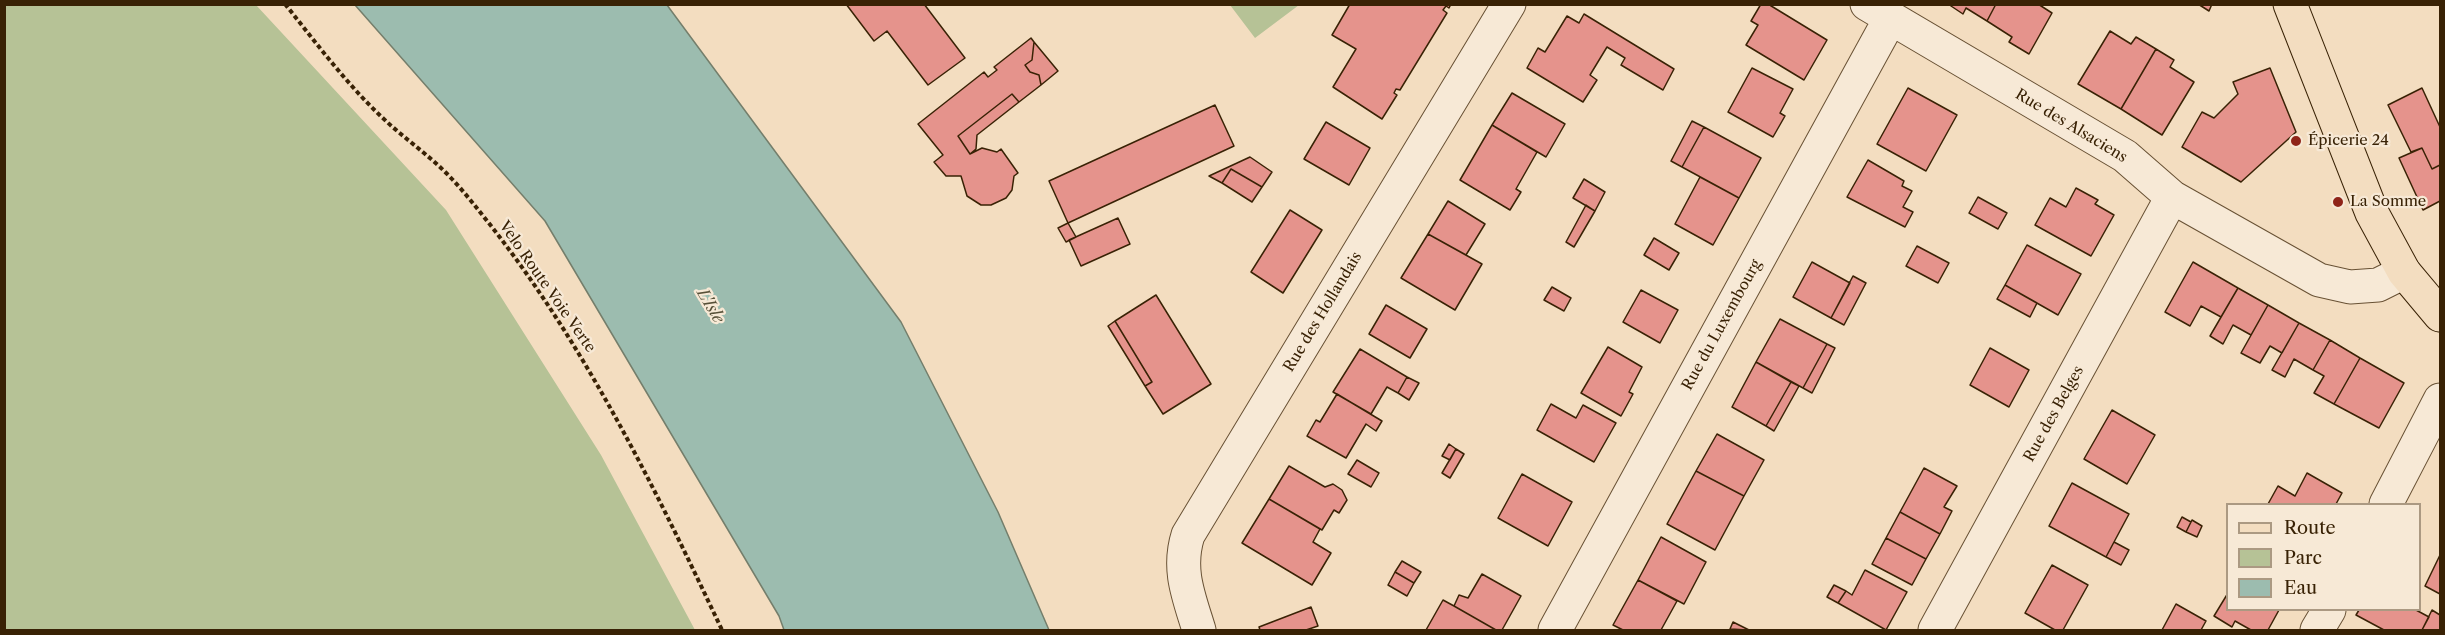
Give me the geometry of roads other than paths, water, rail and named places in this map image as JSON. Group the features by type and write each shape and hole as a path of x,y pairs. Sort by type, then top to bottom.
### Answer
{"main road":[{"path":"2290,4 2372,213 2404,272 2440,315"}],"street":[{"name":"Rue des Hollandais","path":"1199,630 1185,584 1182,554 1188,535 1509,4"},
{"name":"Rue des Alsaciens","path":"1879,12 2125,156 2172,197 2325,282 2350,287 2378,285 2404,272"},
{"name":"Rue du Luxembourg","path":"1555,630 1879,12"},
{"name":"Rue des Belges","path":"1935,630 2172,197"},
{"path":"2387,503 2440,400"},
{"path":"2317,630 2328,611"}],"water":[{"name":"L'Isle","path":"355,5 667,5 901,322 998,512 1049,630 784,630 779,616 545,221"}],"place":[{"name":"Épicerie 24","path":"2296,141"},
{"name":"La Somme","path":"2338,202"}]}
